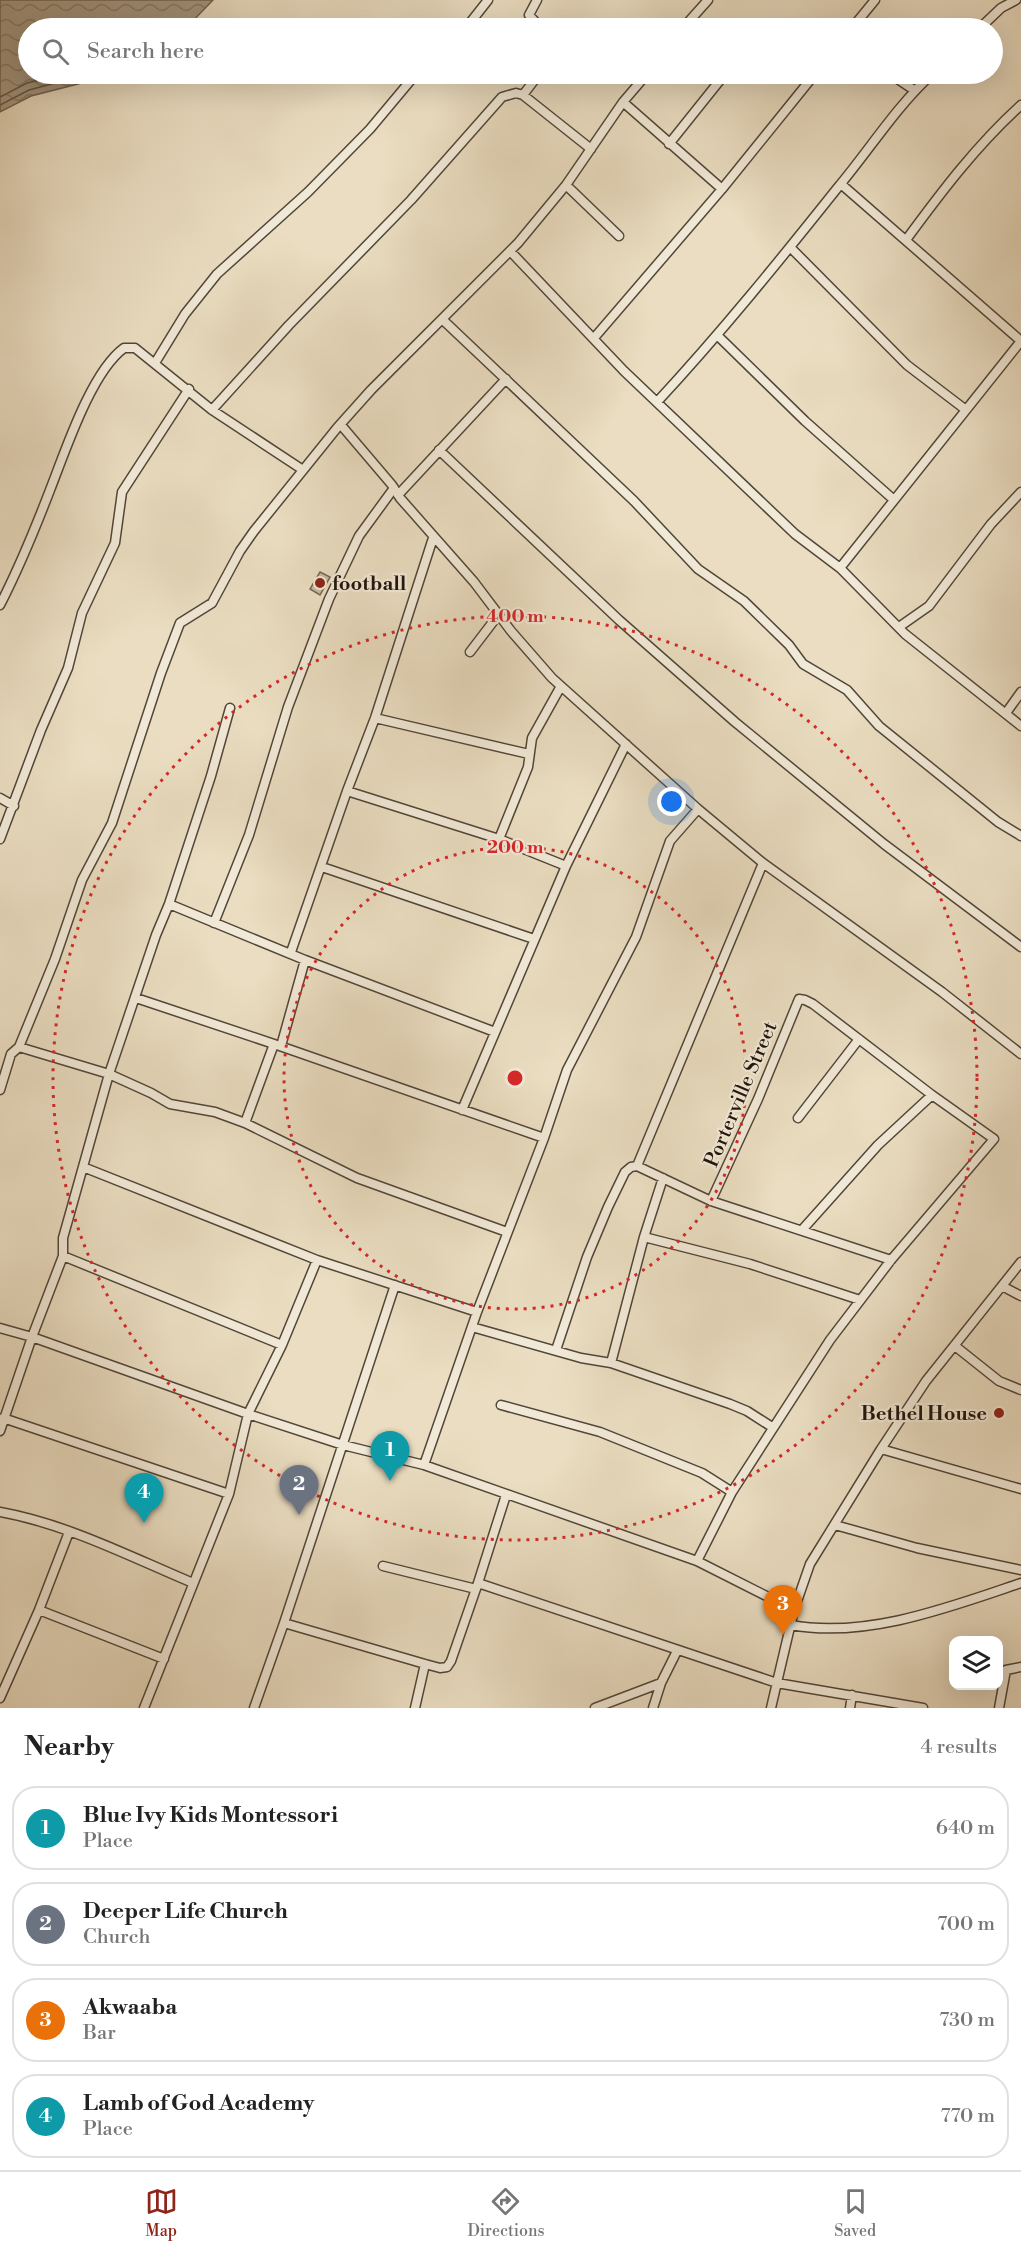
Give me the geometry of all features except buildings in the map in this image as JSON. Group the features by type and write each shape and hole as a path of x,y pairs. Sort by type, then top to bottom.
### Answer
{"street":[{"path":"474,18 488,0"},
{"path":"532,18 529,15 537,0"},
{"path":"692,18 708,0"},
{"path":"860,18 875,0"},
{"path":"990,18 1001,8 1016,0"},
{"path":"155,363 185,314 217,274 308,192 370,129 408,84"},
{"path":"524,95 532,84"},
{"path":"0,1090 11,1054 19,1047 56,959 82,880 112,823 161,673 180,623 212,603 254,531 371,390 511,252 566,185 623,102 638,84"},
{"path":"669,144 718,84"},
{"path":"594,338 722,189 807,84"},
{"path":"905,84 914,90"},
{"path":"657,402 718,336 921,84"},
{"path":"212,410 288,325 411,200 499,100 509,94 524,95 591,149"},
{"path":"623,102 722,189"},
{"path":"906,240 955,173 990,133 1021,105"},
{"path":"840,568 1021,341 841,184"},
{"path":"566,185 619,236"},
{"path":"790,247 907,365 966,410"},
{"path":"511,252 657,402 795,534 840,568 899,627 1021,726"},
{"path":"443,320 634,501 698,569 744,601 789,645 803,664 847,690 879,726 998,822 1021,836"},
{"path":"718,336 805,421 894,500"},
{"path":"0,605 37,521 75,425 106,368 119,351 129,346 155,363 212,410 303,470"},
{"path":"214,922 249,836 288,707 329,599 359,536 396,492 506,379"},
{"path":"0,838 41,730 68,668 82,613 115,543 122,492 189,390"},
{"path":"341,424 543,668 561,686 763,863 942,992 1021,1054"},
{"path":"439,450 619,620 726,714 884,844 1021,947"},
{"path":"899,627 929,606 991,524 1021,492"},
{"path":"291,952 375,718 434,538"},
{"path":"470,652 499,614"},
{"path":"499,839 528,767 535,731 561,686"},
{"path":"1006,713 1021,692"},
{"path":"0,1431 63,1256 63,1238 109,1074 212,776 230,708"},
{"path":"375,718 529,754"},
{"path":"462,1110 566,866 626,744"},
{"path":"347,791 499,839 566,866"},
{"path":"0,798 14,806"},
{"path":"424,1465 477,1312 544,1138 567,1070 636,937 670,841 698,808"},
{"path":"637,1166 763,863"},
{"path":"322,867 534,939"},
{"path":"169,904 291,952 305,960 495,1032"},
{"path":"245,1123 277,1045 305,960"},
{"path":"136,998 544,1138"},
{"name":"Porterville Street","path":"711,1201 758,1100 799,999 813,1004 859,1038"},
{"path":"697,1561 732,1492 772,1427 831,1340 891,1260 994,1139 932,1095 859,1038 798,1118"},
{"path":"19,1047 109,1074 151,1092 170,1104 215,1112 245,1123 357,1178 507,1232"},
{"path":"802,1230 878,1145 932,1095"},
{"path":"556,1350 587,1257 625,1172 631,1167 637,1166 711,1201 891,1260"},
{"path":"83,1167 316,1260 477,1312"},
{"path":"611,1363 644,1237 663,1178"},
{"path":"644,1237 750,1264 860,1300"},
{"path":"63,1256 282,1345"},
{"path":"144,1708 229,1494 248,1414 282,1345 316,1260"},
{"path":"771,1708 794,1610 810,1564 880,1449 926,1382 1021,1262"},
{"path":"254,1708 395,1285"},
{"path":"1002,1286 1021,1296"},
{"path":"472,1327 580,1358 611,1363 730,1404 747,1411 772,1427"},
{"path":"0,1329 32,1337 248,1414 343,1445 424,1465 697,1561 794,1610"},
{"path":"956,1346 999,1381 1021,1390"},
{"path":"501,1405 600,1432 702,1473 732,1492"},
{"path":"3,1418 229,1494"},
{"path":"880,1449 1021,1489"},
{"path":"284,1623 425,1664 440,1668 447,1667 451,1662 506,1495"},
{"path":"0,1512 19,1515 69,1532 193,1582"},
{"path":"835,1525 916,1548 1021,1570"},
{"path":"0,1698 39,1610 69,1532"},
{"path":"383,1566 477,1586 777,1683 923,1708"},
{"path":"791,1625 814,1629 872,1624 928,1614 1021,1582"},
{"path":"39,1610 164,1659"},
{"path":"653,1708 661,1683 676,1651"},
{"path":"415,1708 425,1664"},
{"path":"999,1708 1006,1670 1021,1667"},
{"path":"595,1708 661,1683"},
{"path":"850,1708 852,1695"}],"shaded area":[{"name":"football","path":"320,572 330,577 320,595 310,589"}],"water":[{"path":"0,0 213,0 196,18 18,18 18,84 78,84 31,96 0,112"}],"place":[{"name":"football","path":"320,583"},
{"name":"Bethel House","path":"999,1413"},
{"name":"Blue Ivy Kids Montessori","path":"390,1481"},
{"name":"Deeper Life Church","path":"299,1515"},
{"name":"Lamb of God Academy","path":"144,1523"},
{"name":"Akwaaba","path":"783,1635"}]}
